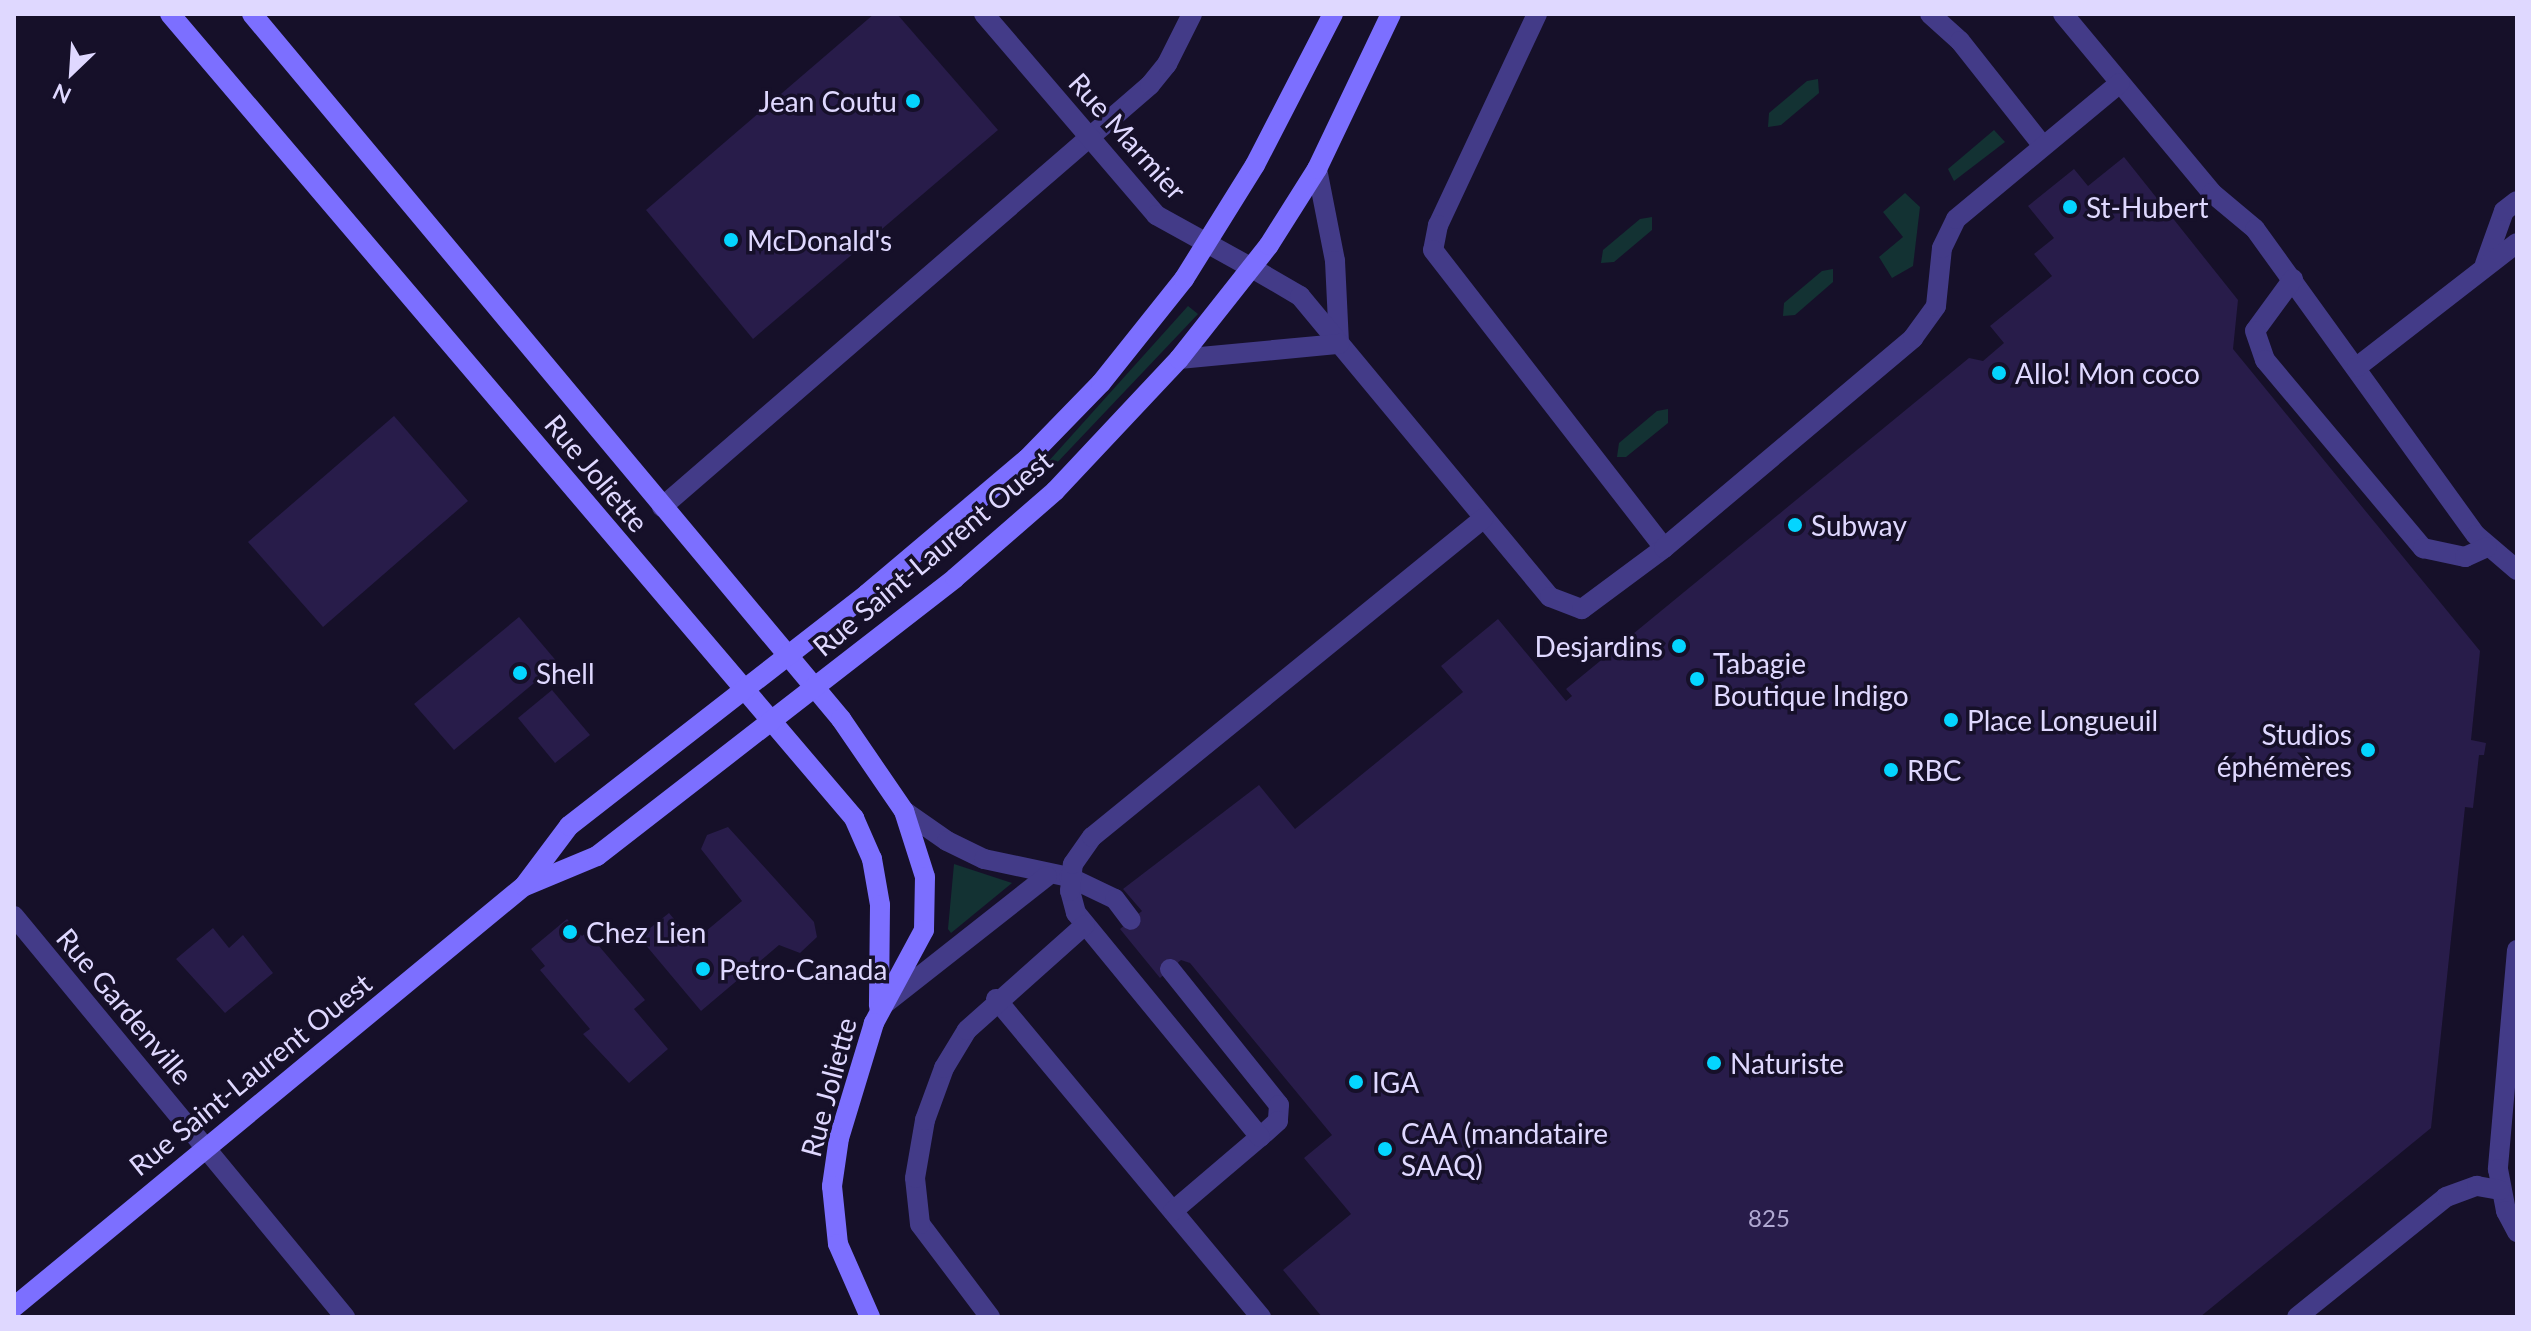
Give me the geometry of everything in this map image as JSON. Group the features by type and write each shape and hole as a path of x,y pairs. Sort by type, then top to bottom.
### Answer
{"street":[{"name":"Rue Joliette","path":"170,14 824,777 865,840 880,905 879,1009"},
{"name":"Rue Joliette","path":"252,14 814,688 872,759 904,811 925,877 924,930 879,1009 841,1131 832,1186 838,1244 870,1317"},
{"name":"Rue Marmier","path":"984,14 1156,215 1207,247 1300,296 1550,597 1573,609 1598,602 1913,338 1936,306 1950,226 2120,83"},
{"path":"662,507 1090,139 1159,75 1192,14"},
{"name":"Rue Saint-Laurent Ouest","path":"14,1307 204,1146 524,886 569,826 786,657 1027,459 1118,364 1207,247 1333,14"},
{"name":"Rue Saint-Laurent Ouest","path":"524,886 597,856 814,688 1033,512 1179,359 1252,268 1317,169 1391,14"},
{"path":"1537,14 1438,225 1433,250 1664,548"},
{"path":"1930,14 1960,41 2043,146"},
{"path":"2063,14 2293,279 2487,547 2517,570"},
{"path":"1179,359 1339,344 1335,261 1317,169"},
{"path":"2485,264 2504,211 2517,201"},
{"path":"2357,367 2485,264 2517,243"},
{"path":"2293,279 2255,331 2265,360 2423,548 2465,557 2487,547"},
{"path":"1260,1137 1085,925 1072,902 1069,877 1092,837 1484,518"},
{"path":"904,811 961,849 1047,876 1069,877 1115,899 1131,920"},
{"path":"879,1009 1047,876"},
{"name":"Rue Gardenville","path":"14,916 345,1317"},
{"path":"990,1317 920,1224 915,1178 925,1120 944,1068 967,1030 996,999 1085,925"},
{"path":"2517,950 2499,1140 2500,1190 2517,1232"},
{"path":"1170,969 1279,1105 1278,1121 1173,1211"},
{"path":"996,999 1261,1317"},
{"path":"2297,1317 2446,1197 2477,1186 2500,1190"}],"green space":[{"path":"1818,79 1819,93 1781,125 1768,127 1769,113 1807,81"},
{"path":"1994,130 2005,142 1954,181 1948,169"},
{"path":"1905,193 1920,207 1913,266 1892,278 1879,257 1903,237 1883,212"},
{"path":"1652,217 1652,230 1614,262 1601,263 1603,250 1640,219"},
{"path":"1833,269 1833,282 1795,315 1783,316 1784,303 1822,271"},
{"path":"1188,306 1198,314 1052,468 1047,463"},
{"path":"1668,409 1668,423 1626,457 1617,457 1619,443 1657,411"},
{"path":"954,864 1012,883 951,933 948,929"}],"building":[{"path":"874,14 897,14 998,130 753,339 646,210"},
{"name":"Place Longueuil","path":"2124,157 2238,300 2233,349 2480,651 2471,740 2486,743 2484,755 2479,755 2473,808 2465,807 2431,1128 2200,1317 1322,1317 1283,1270 1351,1214 1304,1158 1332,1135 1190,963 1181,960 1160,978 1120,929 1142,911 1123,889 1259,785 1295,829 1463,692 1441,666 1498,619 1566,701 1572,696 1566,689 1969,358 1983,361 2004,343 1990,326 2052,276 2034,254 2054,238 2028,206 2074,169 2088,186"},
{"path":"394,416 468,501 323,627 248,542"},
{"path":"519,617 558,663 454,750 414,704"},
{"path":"552,690 590,735 555,763 518,718"},
{"path":"728,827 814,922 817,937 800,953 779,945 701,1011 639,937 669,913 693,942 742,901 701,849 707,835"},
{"path":"567,919 582,936 587,932 645,1000 634,1009 668,1049 629,1083 583,1034 590,1029 540,970 545,966 531,949"},
{"path":"213,928 229,948 243,935 273,973 225,1013 176,959"}],"place":[{"name":"Jean Coutu","path":"913,101"},
{"name":"St-Hubert","path":"2070,207"},
{"name":"McDonald's","path":"731,240"},
{"name":"Allo! Mon coco","path":"1999,373"},
{"name":"Subway","path":"1795,525"},
{"name":"Desjardins","path":"1679,646"},
{"name":"Shell","path":"520,673"},
{"name":"Tabagie Boutique Indigo","path":"1697,679"},
{"name":"Place Longueuil","path":"1951,720"},
{"name":"Studios éphémères","path":"2368,750"},
{"name":"RBC","path":"1891,770"},
{"name":"Chez Lien","path":"570,932"},
{"name":"Petro-Canada","path":"703,969"},
{"name":"Naturiste","path":"1714,1063"},
{"name":"IGA","path":"1356,1082"},
{"name":"CAA (mandataire SAAQ)","path":"1385,1149"}]}
